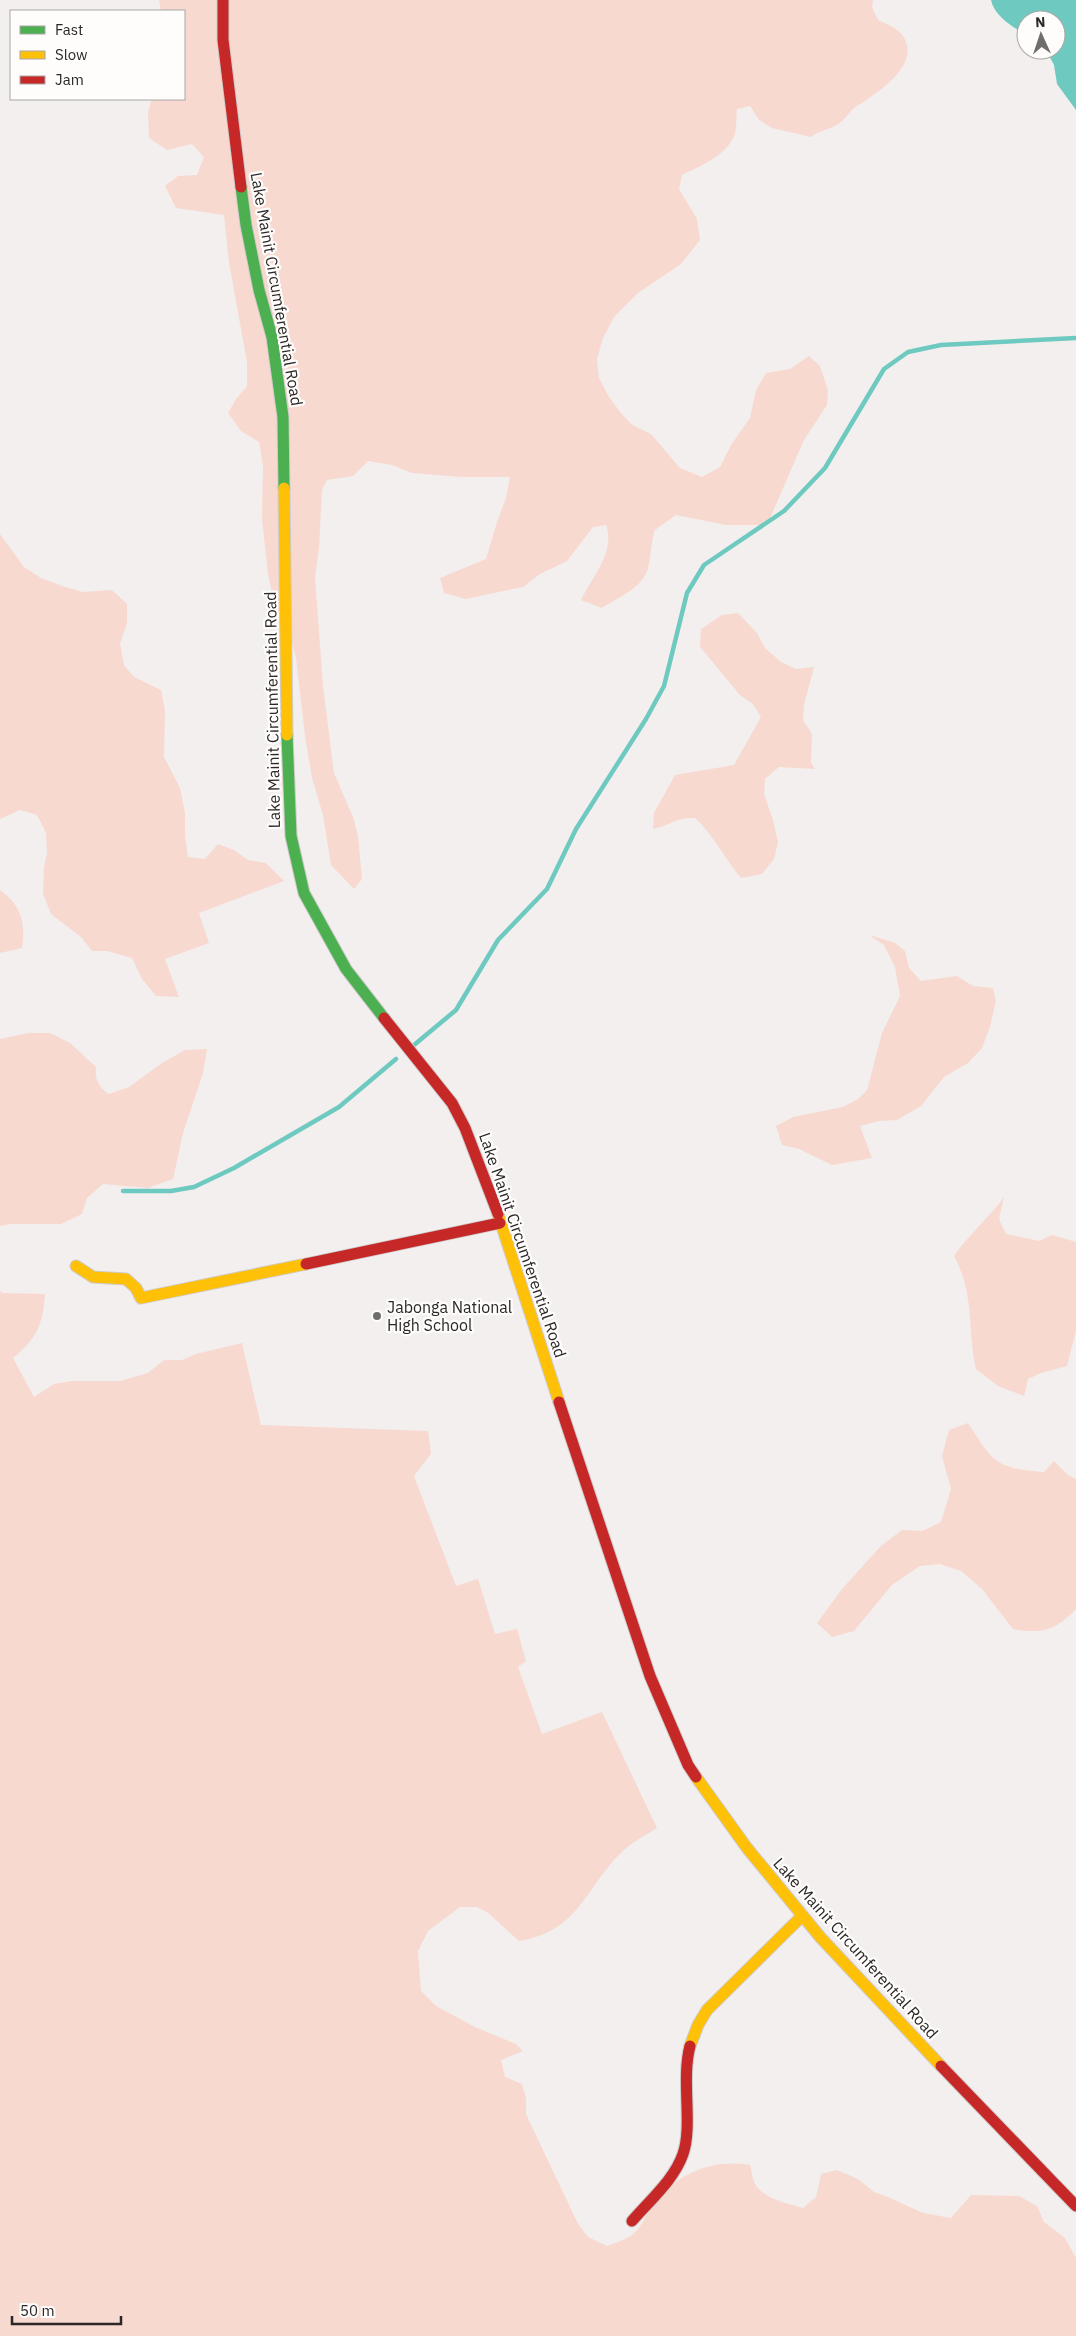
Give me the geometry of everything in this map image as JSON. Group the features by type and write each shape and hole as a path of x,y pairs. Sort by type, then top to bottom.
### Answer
{"main road":[{"name":"Lake Mainit Circumferential Road","path":"223,0 223,40 246,225 259,290 272,337 283,417 286,750 290,829 304,893 346,969 452,1104 465,1128 500,1223 647,1667 688,1765 747,1848 802,1916 908,2032 1076,2206"},
{"path":"76,1266 95,1278 123,1278 131,1280 136,1285 142,1298 305,1266 500,1223"},
{"path":"632,2221 661,2188 675,2169 684,2152 686,2136 685,2068 688,2049 695,2028 706,2012 733,1983 802,1916"}],"shaded area":[{"path":"159,0 873,0 872,7 878,20 898,31 903,36 907,47 907,57 895,77 854,108 838,124 811,137 772,128 759,120 750,106 737,109 735,133 727,148 705,164 682,175 679,189 697,219 700,240 681,264 638,293 614,317 603,338 597,359 599,378 609,397 632,425 651,434 680,468 702,477 720,467 731,445 750,418 756,390 766,373 790,369 809,356 820,366 828,390 827,405 804,440 767,525 726,525 676,515 655,530 648,568 641,581 602,608 581,600 605,554 608,544 606,525 593,527 567,561 540,574 523,587 465,599 444,593 440,578 486,559 506,498 510,477 461,477 412,473 392,465 368,461 353,476 327,480 322,490 319,548 315,577 323,687 334,773 353,817 358,836 362,879 354,889 331,865 323,815 312,778 296,658 292,642 274,602 268,574 262,519 263,466 259,442 241,431 228,413 236,399 247,386 247,362 229,263 224,215 176,208 165,186 178,176 197,175 204,157 192,144 167,150 149,138 148,112 152,100 185,100 185,10 161,10"},
{"path":"0,534 24,567 41,578 83,592 112,590 127,604 127,623 120,644 124,665 134,677 161,690 165,711 164,757 180,788 185,813 185,836 188,857 205,859 218,844 234,850 248,860 266,863 284,881 199,913 209,943 165,959 179,997 156,996 142,979 132,958 107,951 92,951 81,937 51,914 43,894 44,867 47,853 46,833 37,815 20,810 0,819"},
{"path":"738,613 757,633 765,648 781,662 796,669 814,667 804,705 803,720 812,734 811,763 815,769 779,767 765,779 764,794 778,842 774,859 762,874 741,878 708,832 695,818 678,820 653,829 654,813 675,775 734,765 761,717 753,704 740,695 700,647 701,629 722,615"},
{"path":"0,890 17,908 22,923 23,939 22,948 0,953"},
{"path":"869,935 895,943 905,951 909,968 921,981 957,976 973,986 993,988 996,1001 990,1027 982,1048 968,1063 944,1077 921,1106 897,1120 879,1121 860,1126 872,1158 832,1165 799,1149 782,1145 776,1126 793,1117 843,1107 858,1099 867,1090 882,1033 900,996 895,967 884,945"},
{"path":"29,1033 50,1033 70,1043 96,1067 98,1082 102,1089 109,1094 129,1087 162,1063 185,1050 207,1049 203,1073 183,1133 173,1179 148,1188 103,1184 87,1198 82,1214 61,1224 11,1224 0,1226 0,1039"},
{"path":"1004,1197 999,1219 1006,1234 1039,1241 1052,1235 1076,1242 1076,1331 1067,1366 1041,1373 1028,1379 1024,1396 998,1386 976,1369 968,1298 961,1270 954,1256"},
{"path":"0,1291 3,1293 45,1294 43,1314 37,1330 28,1344 13,1358 34,1397 54,1384 72,1381 120,1381 148,1373 164,1360 182,1360 196,1354 242,1343 261,1425 428,1431 431,1454 414,1476 456,1586 478,1579 495,1634 517,1629 526,1661 518,1667 542,1734 602,1712 657,1828 624,1850 580,1905 556,1928 540,1936 519,1941 487,1912 476,1907 460,1907 428,1931 418,1951 421,1991 436,2006 475,2027 516,2044 523,2051 501,2060 505,2077 522,2084 526,2098 526,2114 578,2224 588,2237 607,2246 632,2235 640,2227 656,2200 665,2190 687,2175 711,2166 724,2164 750,2165 755,2184 764,2194 790,2205 803,2208 816,2197 821,2174 837,2170 858,2179 874,2192 923,2213 951,2218 971,2195 1019,2196 1037,2206 1044,2222 1065,2238 1076,2258 1076,2336 0,2336"},
{"path":"968,1423 984,1447 997,1461 1015,1468 1044,1472 1054,1461 1068,1475 1076,1479 1076,1609 1061,1622 1048,1629 1032,1631 1013,1629 982,1589 961,1571 940,1564 920,1566 892,1585 854,1631 832,1637 817,1623 842,1589 881,1546 902,1530 922,1531 941,1522 951,1489 942,1456 949,1430"}],"water":[{"path":"991,0 1076,0 1076,110 1057,84 1051,60 1066,60 1066,10 1016,10 1016,29 1000,16"}],"waterway":[{"path":"414,1045 456,1010 498,940 547,889 576,829 646,719 664,686 687,593 704,565 784,511 825,468 884,369 908,352 941,345 1076,338"},
{"path":"123,1191 171,1191 194,1187 234,1168 339,1107 396,1059"}],"traffic: fast":[{"path":"241,187 246,225 259,290 272,337 283,417 284,488"},
{"path":"287,735 291,836 304,893 346,969 384,1018"}],"traffic: slow":[{"path":"284,488 287,735"},
{"path":"498,1214 559,1402"},
{"path":"76,1266 93,1277 126,1279 136,1288 141,1298 306,1264"},
{"path":"696,1777 747,1848 821,1938 941,2066"},
{"path":"690,2046 698,2025 707,2010 802,1916"}],"traffic: jam":[{"path":"223,0 223,40 241,187"},
{"path":"384,1018 452,1103 465,1128 498,1214"},
{"path":"306,1264 500,1223"},
{"path":"559,1402 650,1676 688,1765 696,1777"},
{"path":"632,2221 668,2181 683,2154 687,2130 687,2073 690,2046"},
{"path":"941,2066 1076,2206"}],"place":[{"name":"Jabonga National High School","path":"377,1316"}]}
